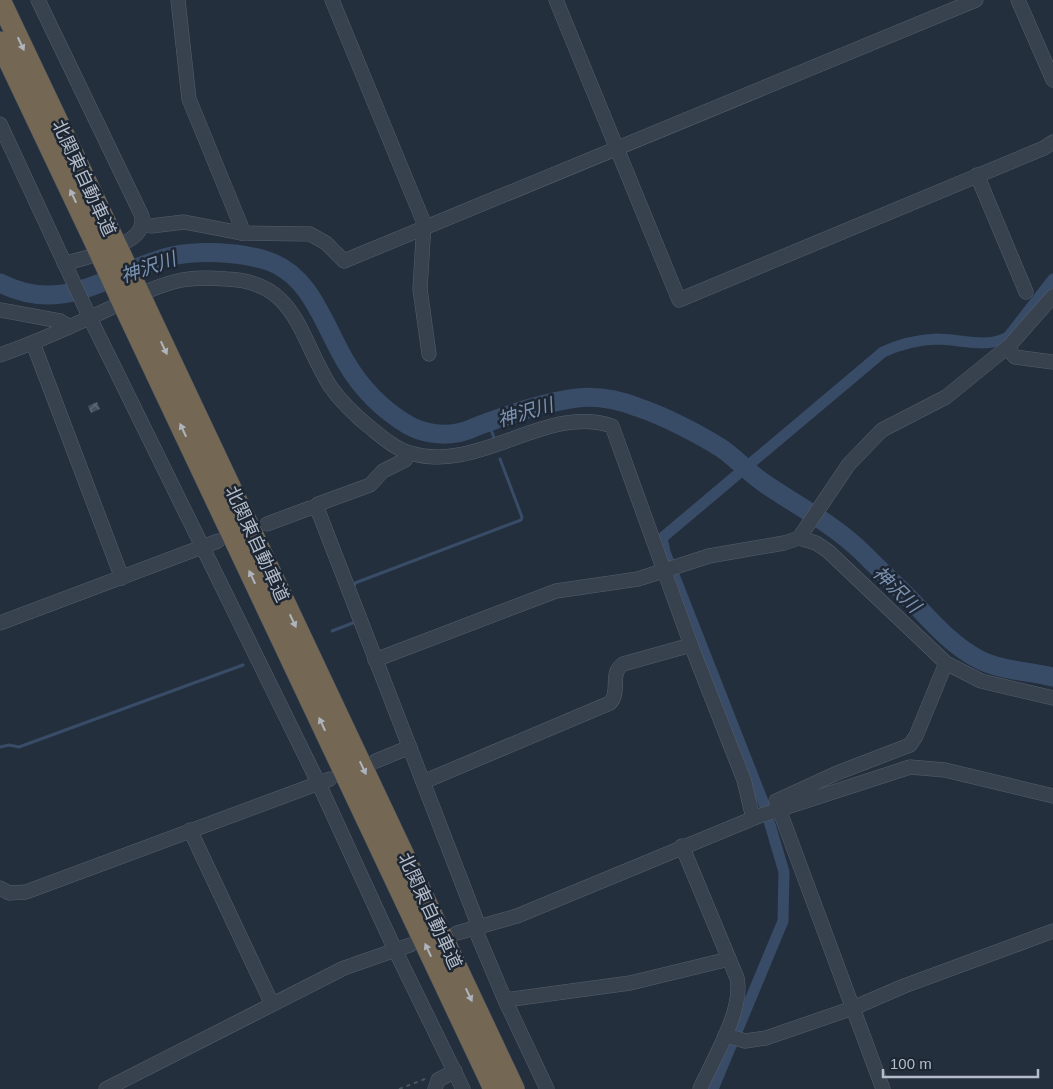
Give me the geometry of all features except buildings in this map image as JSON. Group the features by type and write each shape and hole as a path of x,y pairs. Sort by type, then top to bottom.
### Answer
{"highway":[{"name":"北関東自動車道","path":"0,0 102,236 494,1089"},
{"name":"北関東自動車道","path":"0,42 102,236"},
{"name":"北関東自動車道","path":"135,308 514,1089"}],"street":[{"path":"38,0 142,216 140,231 128,240 87,258 64,263"},
{"path":"178,0 189,99 241,226 241,233"},
{"path":"332,0 425,229 420,288 429,354"},
{"path":"556,0 678,300 1044,148 1053,142"},
{"path":"142,222 151,226 184,222 241,233 310,234 326,244 344,261 976,0"},
{"path":"1018,0 1053,80"},
{"path":"0,124 88,314 201,548 324,781 396,952 463,1089"},
{"path":"977,175 1026,292"},
{"path":"0,355 70,327 88,314 150,290 184,280 209,277 257,283 275,294 290,311 331,387 352,411 378,434 409,453 426,457 453,457 569,422 597,420 612,426 669,568 691,645 744,780 756,817"},
{"path":"375,660 556,591 638,579 669,568 721,554 784,543 802,534 850,464 882,430 946,397 1007,348 1053,296"},
{"path":"0,310 60,321 70,327"},
{"path":"33,343 122,578"},
{"path":"1007,348 1015,358 1053,362"},
{"path":"266,524 315,508 318,504 370,484 383,471 405,460 409,453"},
{"path":"315,508 424,782 476,919 478,936 505,1000 547,1089"},
{"path":"802,534 828,551 946,664 981,681 1053,698"},
{"path":"0,623 218,541"},
{"path":"424,782 610,702 614,696 616,672 623,664 691,645"},
{"path":"883,1089 775,810 776,801 837,773 910,745 916,736 946,664"},
{"path":"376,761 410,747"},
{"path":"457,933 525,914 682,846 775,810 910,767 945,770 1053,796"},
{"path":"0,888 9,893 26,892 324,781"},
{"path":"190,830 272,1004"},
{"path":"682,846 729,959 739,989 731,1037 700,1089"},
{"path":"731,1037 766,1038 852,1008 904,986 1053,931"},
{"path":"106,1089 344,968 396,952 410,945"},
{"path":"505,1000 630,983 729,959"},
{"path":"437,1084 455,1071"}],"path":[{"path":"399,1089 430,1078 437,1084"}],"waterway":[{"name":"神沢川","path":"0,283 24,292 46,295 68,293 150,263 183,254 219,253 243,255 265,260 281,267 306,289 347,364 359,382 382,406 408,425 432,433 457,433 528,409 578,398 612,400 647,410 680,425 721,448 764,483 850,541 960,648 989,664 1053,677"},
{"path":"713,1089 783,921 784,872 764,804 665,552 662,538 883,352 908,343 936,339 982,343 1000,341 1008,337 1053,279"},
{"path":"488,422 495,440"},
{"path":"354,587 355,583 521,520 522,517 500,459"},
{"path":"332,631 358,621"},
{"path":"0,747 9,745 19,747 243,665"}]}
